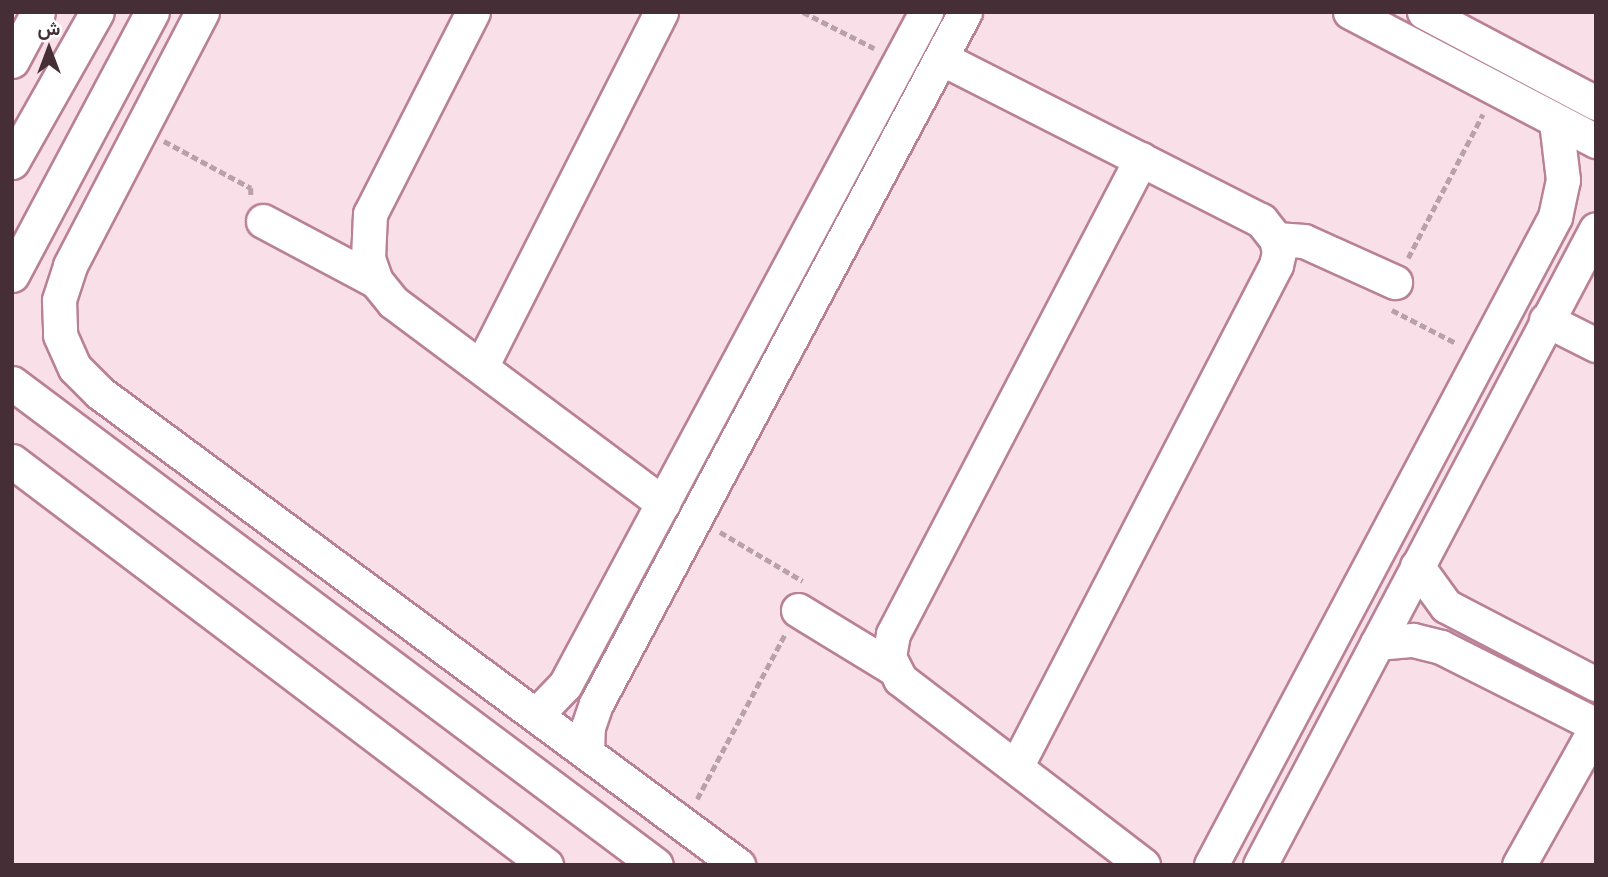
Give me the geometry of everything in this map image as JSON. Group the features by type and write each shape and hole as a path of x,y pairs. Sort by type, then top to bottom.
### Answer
{"street":[{"path":"12,61 38,12"},
{"path":"12,275 152,12"},
{"path":"202,12 70,266 59,300 60,335 75,368 100,393 738,865"},
{"path":"473,12 370,214 368,258 376,281 393,302 663,503"},
{"path":"481,367 661,12"},
{"path":"536,715 565,685 926,12"},
{"path":"587,752 588,727 596,704 965,12"},
{"path":"1350,12 1596,141"},
{"path":"1424,12 1596,103"},
{"path":"89,27 101,58 127,60"},
{"path":"12,162 89,27"},
{"path":"941,58 1261,220 1276,239 1276,265 1016,767"},
{"path":"1211,865 1555,218 1563,180 1556,121"},
{"path":"1141,159 893,634 889,657 892,668 900,679 1143,865"},
{"path":"263,221 376,281"},
{"path":"1260,865 1596,229"},
{"path":"1276,239 1304,241 1395,282"},
{"path":"1546,320 1596,345"},
{"path":"12,383 656,865"},
{"path":"12,461 546,865"},
{"path":"1417,566 1446,606 1596,684"},
{"path":"798,610 892,668"},
{"path":"1377,643 1413,640 1441,647 1596,726 1519,865"}],"path":[{"path":"803,12 900,61"},
{"path":"1395,282 1496,89"},
{"path":"142,129 251,188 245,210 263,221"},
{"path":"683,824 811,585 695,518"}]}
